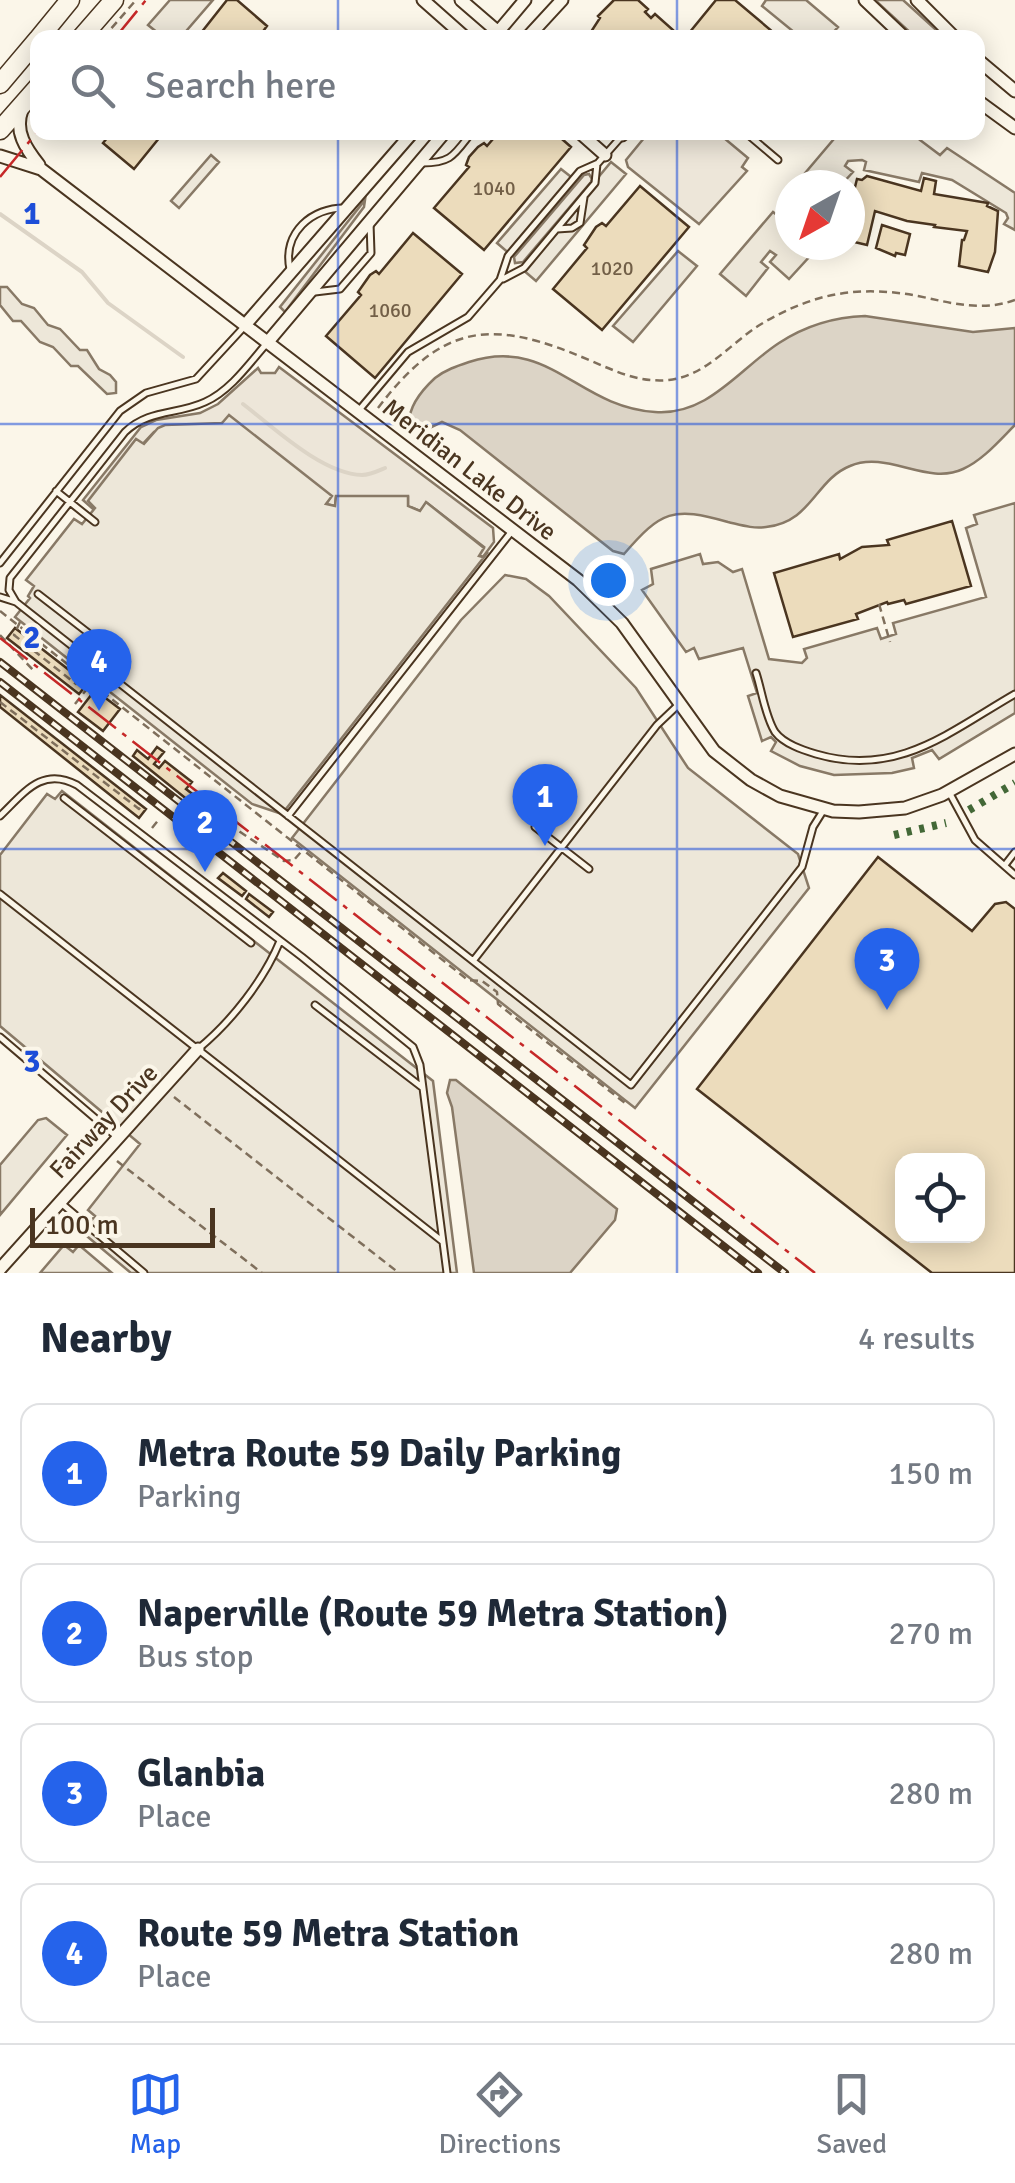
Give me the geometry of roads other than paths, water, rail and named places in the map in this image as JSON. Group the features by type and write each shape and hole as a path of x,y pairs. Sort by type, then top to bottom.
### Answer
{"main road":[{"path":"45,30 70,0"},
{"path":"88,30 114,0"},
{"path":"0,84 30,48"},
{"path":"0,130 30,95"}],"street":[{"path":"422,0 457,30"},
{"path":"461,0 493,30"},
{"path":"503,30 524,0"},
{"path":"534,30 562,0"},
{"path":"865,0 897,30"},
{"path":"917,0 947,30"},
{"path":"985,66 1015,91"},
{"name":"Meridian Lake Drive","path":"30,96 19,118 21,136 41,169"},
{"path":"985,107 1015,128"},
{"path":"245,326 406,140"},
{"path":"268,343 438,140"},
{"path":"586,140 601,159"},
{"name":"Meridian Lake Drive","path":"0,156 41,169 601,601 643,650 714,751 765,789 824,810 884,811 950,792 1015,754"},
{"name":"Fairway Drive","path":"0,1269 198,1049"}],"lane":[{"path":"399,140 400,148"},
{"path":"419,163 443,163 466,140"},
{"path":"358,412 408,352 468,317 500,280 508,256 580,171 601,159 616,140"},
{"path":"754,140 778,160"},
{"path":"500,280 524,268 596,183 601,159"},
{"path":"557,229 580,223 584,196"},
{"path":"291,273 287,251 311,217 328,208 349,208"},
{"path":"312,292 340,289 371,253 370,220"},
{"path":"0,562 127,404 146,393 196,378 245,326"},
{"path":"16,602 9,590 10,578 133,424 147,415 208,401 231,383 268,343"},
{"path":"56,490 95,522"},
{"path":"288,816 512,530"},
{"path":"38,594 90,635"},
{"path":"0,597 16,602 631,1085 802,868 813,828 824,810"},
{"path":"756,673 780,737 816,754 854,760 889,758 923,749 1015,694"},
{"path":"473,961 657,725 679,705"},
{"path":"0,816 37,781 53,777 69,780 414,1047 420,1065 447,1273"},
{"path":"950,792 975,840 1015,874"},
{"path":"64,798 251,944"},
{"path":"535,827 589,869"},
{"path":"1004,866 1015,852"},
{"path":"0,894 442,1240"},
{"path":"198,1049 212,1038 270,965 280,941"},
{"path":"315,1006 422,1088"},
{"path":"0,1037 119,1138"},
{"path":"59,1200 144,1273"}],"waterway":[{"path":"0,214 82,272 108,303 183,357"},
{"path":"243,404 299,448 331,467 362,475 385,468"}],"railway":[{"path":"0,662 785,1273"},
{"path":"0,682 758,1273"}],"place":[{"name":"Route 59 Metra Station","path":"99,711"},
{"name":"Metra Route 59 Daily Parking","path":"545,846"},
{"name":"Naperville (Route 59 Metra Station)","path":"205,872"},
{"name":"Glanbia","path":"887,1010"}]}
